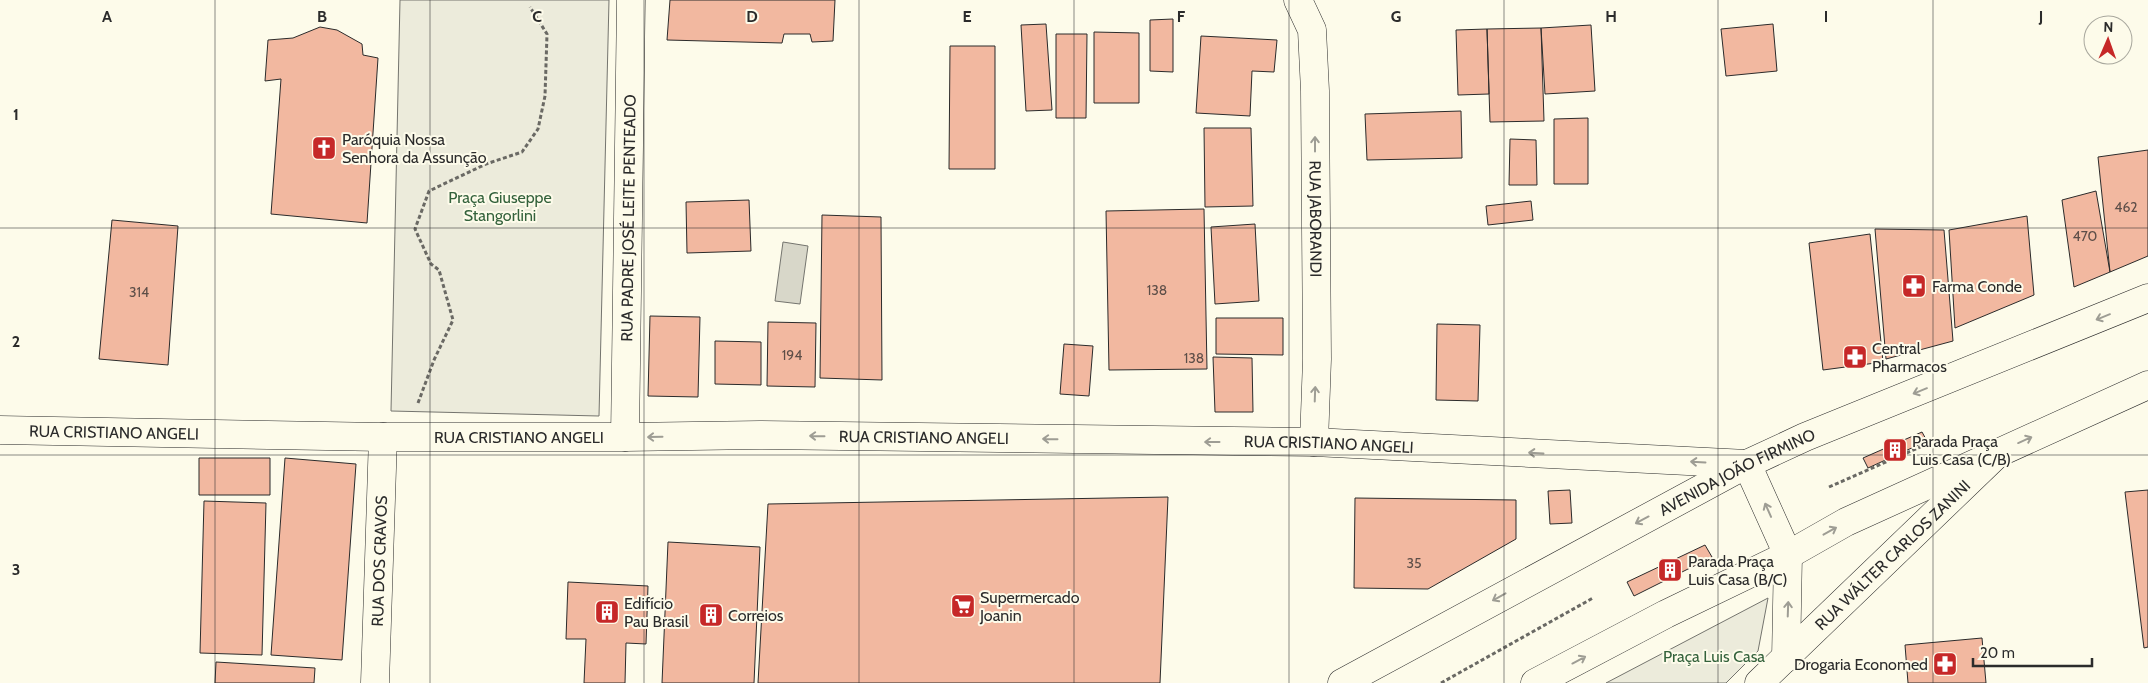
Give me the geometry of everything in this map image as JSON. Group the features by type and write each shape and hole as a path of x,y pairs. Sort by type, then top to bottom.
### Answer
{"street":[{"name":"RUA PADRE JOSÉ LEITE PENTEADO","path":"625,437 631,0"},
{"name":"RUA JABORANDI","path":"1298,0 1312,30 1315,91 1316,359 1314,442"},
{"name":"AVENIDA JOÃO FIRMINO","path":"1342,683 1747,464 1804,437 2148,298"},
{"path":"1535,683 1666,614 1788,555 1846,522 2148,385"},
{"name":"RUA CRISTIANO ANGELI","path":"0,430 383,437 760,435 1314,442 1747,464"},
{"name":"RUA DOS CRAVOS","path":"374,683 383,437"},
{"name":"RUA WÁLTER CARLOS ZANINI","path":"1759,683 1999,452"},
{"path":"1747,464 1788,555"},
{"name":"RUA WÁLTER CARLOS ZANINI","path":"1786,658 1788,555"}],"path":[{"path":"417,406 434,360 453,320 439,270 431,264 415,229 429,191 486,164 522,152 538,129 545,96 547,34 530,7"},
{"path":"1440,683 1593,598"}],"green space":[{"name":"Praça Giuseppe Stangorlini","path":"400,0 609,0 599,416 391,411"},
{"name":"Praça Luis Casa","path":"1768,598 1758,651 1726,683 1606,683"}],"shaded area":[{"path":"783,242 808,246 800,304 775,301"}],"building":[{"path":"670,0 835,0 833,41 812,42 810,34 784,34 782,43 667,40"},
{"path":"1173,19 1173,72 1150,71 1150,20"},
{"path":"1046,24 1052,110 1026,111 1021,25"},
{"path":"1773,24 1777,71 1726,76 1721,29"},
{"path":"1591,25 1595,91 1545,94 1541,28"},
{"name":"Paróquia Nossa Senhora da Assunção","path":"320,27 337,30 362,44 363,55 378,58 367,223 271,214 281,79 265,81 268,40 293,38"},
{"path":"1541,28 1544,121 1490,122 1487,29"},
{"path":"1487,29 1489,94 1458,95 1456,30"},
{"path":"1094,32 1139,33 1139,103 1094,103"},
{"path":"1056,34 1087,34 1086,118 1056,118"},
{"path":"1201,36 1277,40 1274,72 1252,71 1250,116 1196,113"},
{"path":"950,46 995,46 995,169 949,169"},
{"path":"1461,111 1462,158 1367,160 1365,114"},
{"path":"1588,118 1588,184 1554,184 1554,119"},
{"path":"1204,128 1251,128 1253,206 1205,207"},
{"path":"1510,139 1536,140 1537,185 1509,185"},
{"path":"2148,150 2148,256 2110,272 2098,157"},
{"path":"2096,191 2110,272 2074,287 2062,200"},
{"path":"749,200 751,251 687,253 686,202"},
{"path":"1531,201 1533,220 1488,225 1486,206"},
{"path":"1204,209 1207,369 1109,370 1106,211"},
{"path":"822,215 881,217 882,380 820,378"},
{"path":"2027,216 2034,295 1955,328 1949,230"},
{"path":"112,220 178,226 168,365 99,359"},
{"path":"1255,224 1259,301 1215,304 1211,227"},
{"name":"Farma Conde","path":"1875,229 1944,230 1953,341 1886,359"},
{"path":"1870,234 1883,362 1823,370 1809,243"},
{"path":"650,316 700,317 698,397 648,396"},
{"path":"1216,318 1283,318 1283,355 1216,354"},
{"path":"768,322 816,323 815,387 767,386"},
{"path":"1437,324 1480,325 1478,401 1436,400"},
{"path":"715,341 761,342 761,385 715,384"},
{"path":"1064,344 1093,346 1089,396 1060,394"},
{"path":"1213,357 1252,358 1253,412 1215,412"},
{"name":"Parada Praça Luis Casa (C/B)","path":"1922,432 1927,441 1868,468 1863,458"},
{"path":"199,458 270,458 270,495 199,495"},
{"path":"285,458 356,464 342,660 271,655"},
{"path":"1570,490 1572,523 1550,524 1548,491"},
{"path":"2148,490 2148,647 2144,648 2125,492"},
{"name":"Supermercado Joanin","path":"1168,497 1160,683 758,683 768,504"},
{"path":"1355,498 1516,500 1516,539 1428,589 1354,588"},
{"path":"204,501 266,503 262,655 200,653"},
{"name":"Correios","path":"668,542 760,547 754,683 662,683"},
{"name":"Parada Praça Luis Casa (B/C)","path":"1705,545 1712,557 1634,596 1627,582"},
{"name":"Edifício Pau Brasil","path":"568,582 648,586 646,644 626,643 625,683 584,683 586,639 566,639"},
{"name":"Drogaria Economed","path":"1982,638 1986,683 1908,683 1905,645"},
{"path":"216,662 315,668 314,683 215,683"}],"place":[{"name":"Paróquia Nossa Senhora da Assunção","path":"324,148"},
{"name":"Farma Conde","path":"1914,286"},
{"name":"Central Pharmacos","path":"1855,357"},
{"name":"Parada Praça Luis Casa (C/B)","path":"1895,450"},
{"name":"Parada Praça Luis Casa (B/C)","path":"1670,570"},
{"name":"Supermercado Joanin","path":"963,606"},
{"name":"Edifício Pau Brasil","path":"607,612"},
{"name":"Correios","path":"711,615"},
{"name":"Drogaria Economed","path":"1945,664"}]}
